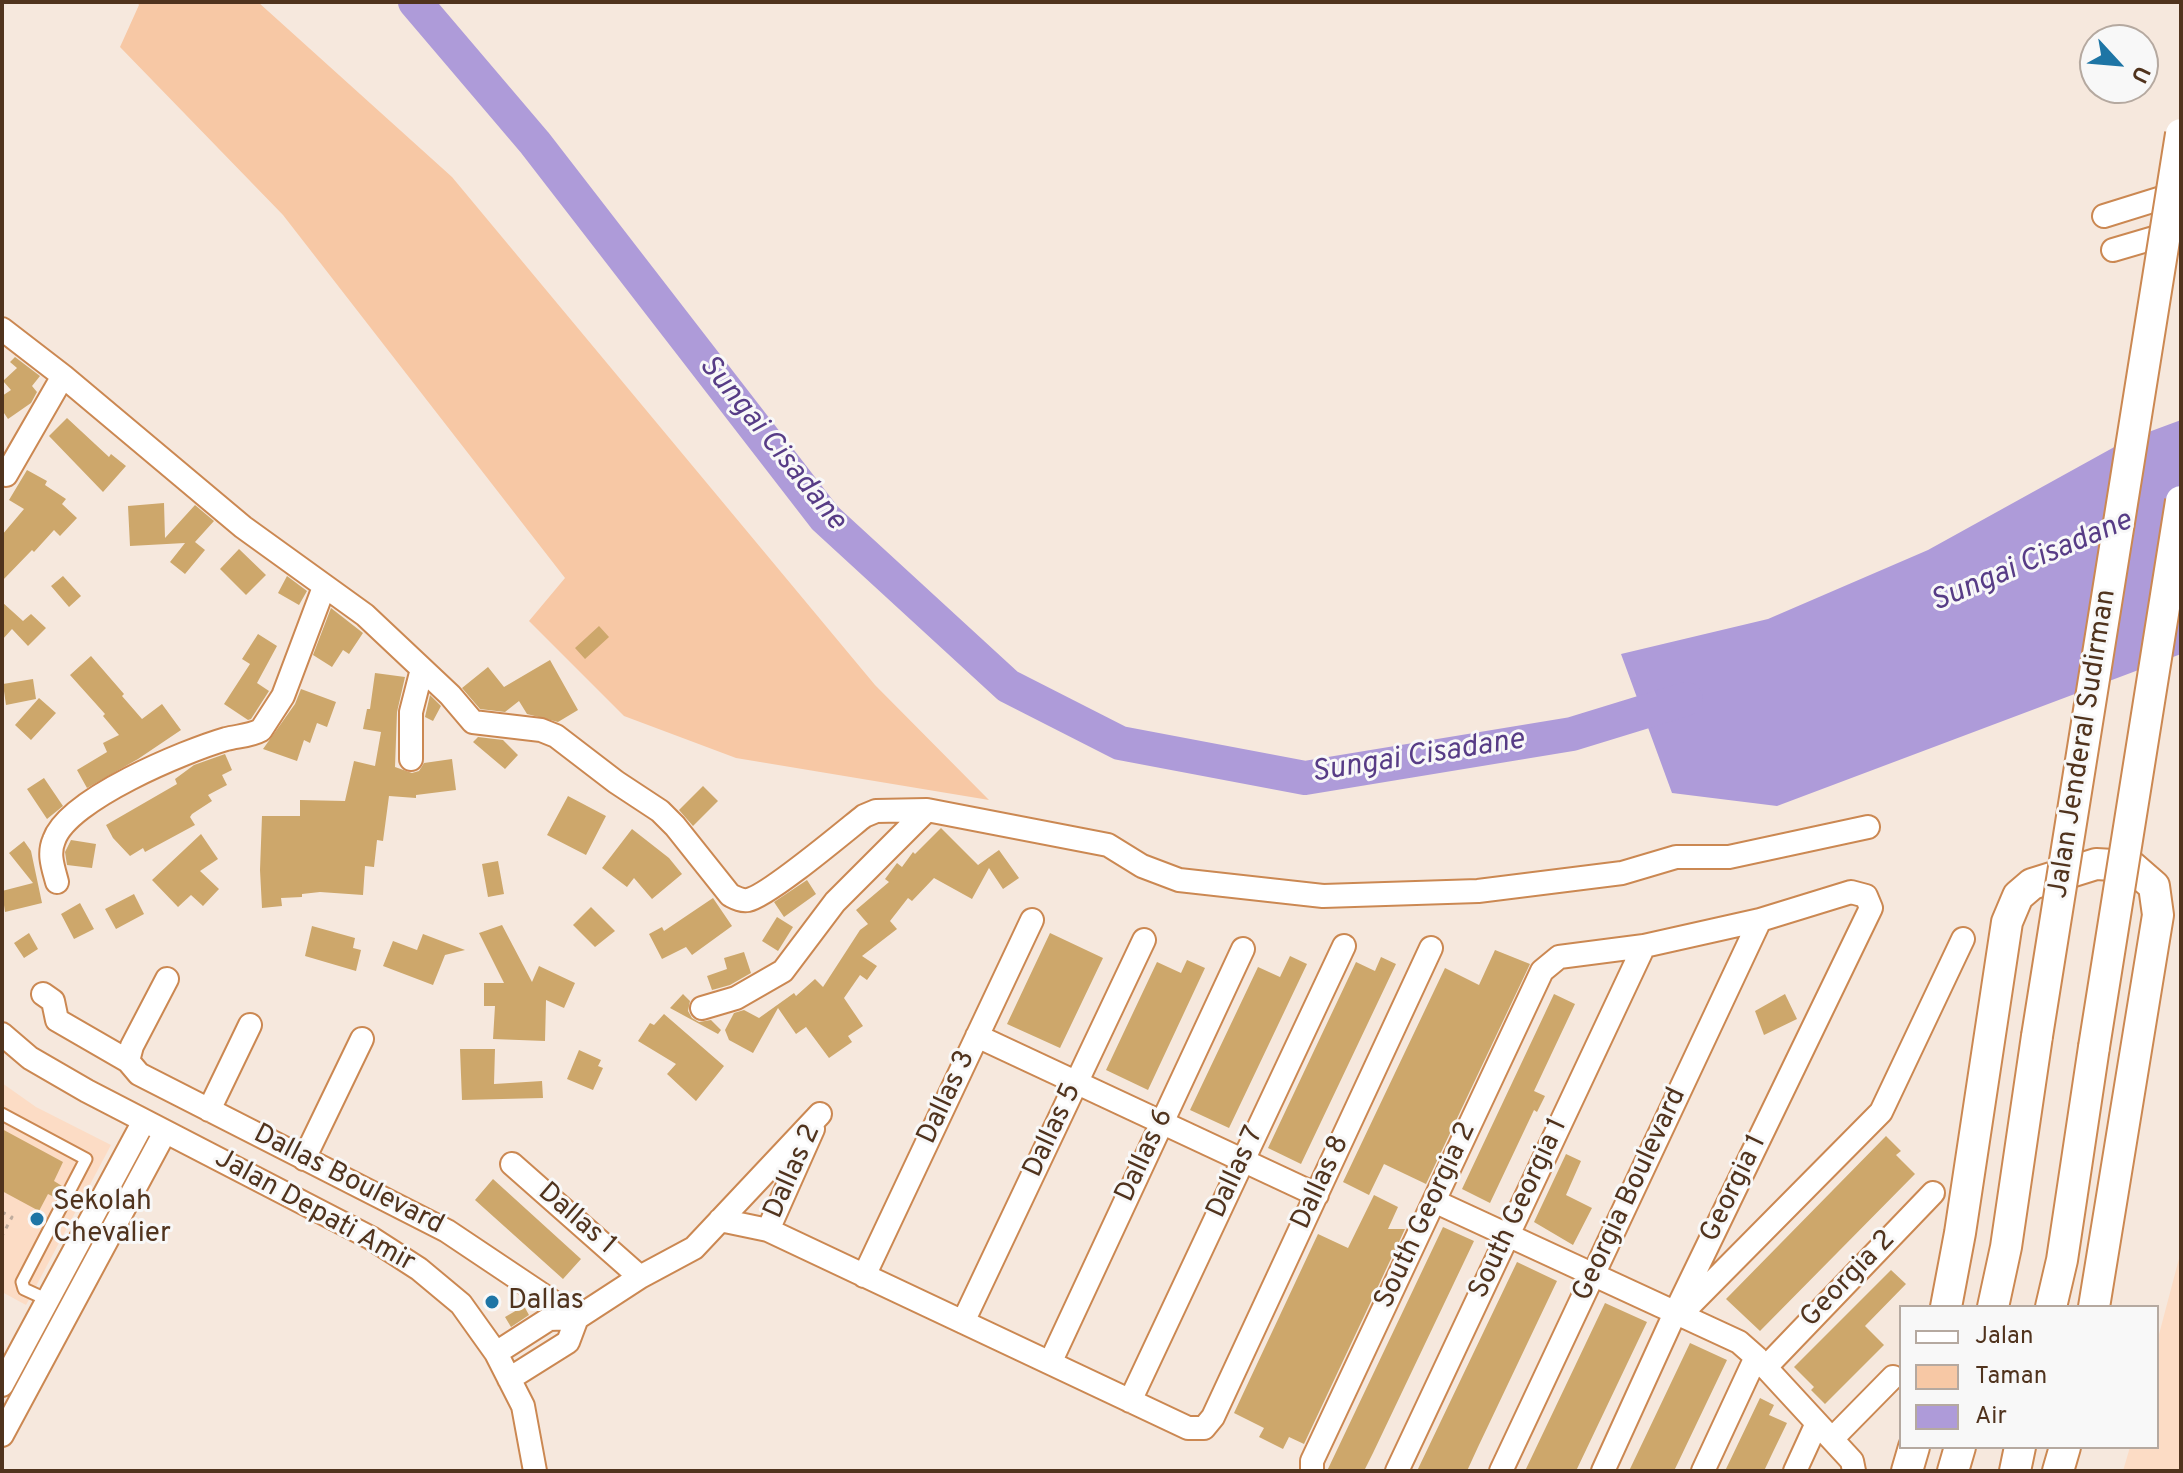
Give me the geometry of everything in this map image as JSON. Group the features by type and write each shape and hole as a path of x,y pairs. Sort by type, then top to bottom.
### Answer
{"main road":[{"name":"Jalan Jenderal Sudirman","path":"1993,1305 2006,1247 2181,134"},
{"name":"Jalan Jenderal Sudirman","path":"2051,1305 2062,1260 2181,501"},
{"path":"1946,1305 2007,922 2018,896 2032,884 2096,864 2131,866 2154,886 2158,915 2094,1305"},
{"path":"1907,1471 1913,1449"},
{"path":"1953,1471 1959,1449"},
{"path":"2015,1471 2020,1449"},
{"path":"2058,1471 2064,1449"}],"street":[{"path":"2104,216 2181,192"},
{"path":"2113,250 2181,230"},
{"path":"2,329 63,376 243,527 365,615 450,695 473,722 550,733 660,811 730,895 742,900 753,899 871,813 927,810 1108,845 1142,866 1179,880 1323,896 1478,891 1622,873 1676,857 1729,857 1868,827"},
{"path":"6,475 63,376"},
{"path":"57,882 50,855 57,832 69,818 122,782 201,748 261,730 283,696 324,587"},
{"path":"411,759 411,712 422,669"},
{"path":"702,1008 736,998 783,971 835,902 927,810"},
{"name":"Georgia 1","path":"1603,1471 1871,908 1866,896 1851,892 1760,920"},
{"name":"Dallas 3","path":"864,1276 1032,920"},
{"path":"1644,946 1760,920"},
{"name":"Georgia Boulevard","path":"1501,1471 1760,920"},
{"name":"Georgia 1","path":"1677,1314 1881,1112 1963,939"},
{"name":"Dallas 5","path":"963,1322 1144,940"},
{"name":"Dallas 7","path":"1130,1401 1344,946"},
{"name":"South Georgia 2","path":"1312,1466 1542,971 1559,957 1644,946"},
{"name":"South Georgia 1","path":"1397,1471 1644,946"},
{"name":"Dallas 8","path":"1130,1401 1188,1428 1204,1428 1213,1417 1431,948"},
{"name":"Dallas 6","path":"1050,1363 1243,949"},
{"path":"130,1054 167,979"},
{"name":"Dallas Boulevard","path":"43,994 53,1001 57,1020 130,1054 139,1074 447,1231 577,1318"},
{"path":"209,1110 250,1025"},
{"name":"Jalan Depati Amir","path":"2,1034 30,1058 144,1121 371,1238 419,1269 461,1304 496,1353 523,1406 535,1471"},
{"path":"977,1036 1317,1195"},
{"path":"304,1159 362,1039"},
{"name":"Dallas 2","path":"720,1220 820,1114 768,1230"},
{"path":"2,1385 144,1121"},
{"path":"2,1435 165,1132"},
{"name":"Dallas 1","path":"512,1164 640,1277"},
{"name":"Georgia 2","path":"1703,1471 1761,1362 1933,1193"},
{"path":"1434,1201 1739,1342 1852,1461 1854,1471"},
{"path":"496,1353 549,1319 577,1318 640,1277 694,1248 720,1220 768,1230 1130,1401"},
{"path":"509,1379 568,1342 577,1318"},
{"path":"1795,1471 1825,1431 1893,1377"}],"lane":[{"path":"2,1114 86,1159 22,1282 24,1289 48,1300"}],"path":[{"path":"2,1212 12,1217 2,1236"}],"shaded area":[{"name":"Sekolah Chevalier","path":"2,1083 36,1107 111,1145 26,1305 2,1292"},
{"path":"2181,1251 2181,1471 2123,1471 2129,1449 2159,1449 2159,1334"}],"green space":[{"path":"137,2 258,2 452,177 875,685 989,800 736,758 624,716 529,621 565,578 283,215 120,47 139,5"}],"water":[{"path":"2181,420 2181,654 1777,806 1672,793 1621,654 1768,619 1928,550 2127,440"}],"building":[{"path":"15,357 40,376 32,386 37,392 31,403 8,419 2,410 2,396 11,390 3,381 17,368 10,362"},
{"path":"67,418 109,457 111,454 126,466 103,492 49,436"},
{"path":"27,470 47,481 45,485 66,499 62,504 77,518 60,536 54,530 2,581 2,535 24,509 9,500"},
{"path":"164,503 165,538 195,505 214,521 195,542 205,550 185,574 170,562 185,543 130,546 128,506"},
{"path":"239,549 266,575 246,595 220,569"},
{"path":"63,576 81,596 69,607 51,586"},
{"path":"287,576 307,591 299,605 278,593"},
{"path":"2,602 23,621 31,614 46,628 28,646 12,629 2,640"},
{"path":"331,608 363,633 349,654 343,650 332,667 313,655"},
{"path":"599,626 609,637 585,659 575,648"},
{"path":"258,634 277,646 257,683 269,691 248,720 224,704 250,664 242,659"},
{"path":"91,656 142,719 162,704 181,730 87,788 77,770 107,752 103,743 119,735 103,716 105,714 70,675"},
{"path":"550,660 578,710 558,722 527,714 519,701 505,712 480,709 462,688 488,667 504,687"},
{"path":"375,673 405,677 397,712 395,767 412,773 419,771 424,763 452,759 456,790 416,795 416,798 389,796 383,841 377,840 374,867 365,866 363,895 302,894 302,897 281,898 282,906 262,908 262,816 300,816 300,800 345,801 354,761 375,766 381,732 363,729 367,709 370,709"},
{"path":"33,679 36,699 6,705 3,684"},
{"path":"301,689 336,702 327,727 317,723 310,743 304,740 297,761 263,749 295,704"},
{"path":"430,695 441,706 433,721 425,717"},
{"path":"39,698 56,713 31,740 15,725"},
{"path":"478,737 503,740 518,755 505,769 473,742"},
{"path":"225,754 232,770 222,775 227,785 208,795 212,801 192,814 190,817 195,825 145,852 143,848 130,856 113,838 106,825 177,784 175,779 194,765"},
{"path":"44,778 63,806 47,819 27,789"},
{"path":"703,786 718,801 693,826 679,810"},
{"path":"568,796 606,816 586,855 547,835"},
{"path":"941,828 978,865 999,850 1019,878 1003,889 989,868 972,899 934,878 912,901 908,898 890,921 897,929 862,956 877,966 867,980 860,975 844,998 863,1026 848,1036 852,1042 829,1058 806,1027 796,1034 778,1008 753,1053 729,1040 725,1030 734,1013 744,1010 759,1018 794,993 796,996 815,979 823,987 860,930 868,924 856,910 889,882 885,879 897,863 902,867 913,852 915,854"},
{"path":"632,829 669,858 682,874 652,899 634,878 627,887 602,868"},
{"path":"201,834 218,859 200,871 219,889 203,906 191,895 178,907 152,880"},
{"path":"71,840 96,844 92,868 67,865 65,852"},
{"path":"24,841 31,851 42,903 5,912 2,891 33,883 9,853"},
{"path":"498,861 504,894 488,897 482,864"},
{"path":"807,880 816,894 784,917 774,902"},
{"path":"134,894 144,914 116,929 105,909"},
{"path":"713,898 732,926 692,955 686,947 662,959 649,934 662,927 664,931"},
{"path":"80,903 94,929 74,939 61,914"},
{"path":"591,907 615,931 595,947 573,925"},
{"path":"777,917 793,927 778,951 762,941"},
{"path":"502,925 532,982 539,966 575,983 564,1008 546,1000 545,1041 493,1039 495,1006 484,1006 484,983 504,983 479,933"},
{"path":"312,926 355,938 353,948 361,950 356,971 305,956"},
{"path":"29,933 38,949 24,958 14,943"},
{"path":"1050,933 1103,958 1060,1048 1007,1024"},
{"path":"423,934 465,950 445,955 433,985 383,966 393,941 417,950"},
{"path":"1495,950 1530,964 1426,1184 1384,1164 1369,1195 1343,1182 1445,968 1479,985"},
{"path":"744,952 751,973 730,985 712,990 707,976 727,969 724,958"},
{"path":"1290,956 1307,964 1229,1128 1190,1110 1258,967 1280,977"},
{"path":"1381,957 1396,964 1301,1164 1268,1148 1356,962 1375,971"},
{"path":"1187,960 1205,968 1148,1090 1106,1070 1157,962 1181,973"},
{"path":"683,994 690,1001 688,1011 692,1018 699,1022 711,1020 721,1030 718,1034 670,1008"},
{"path":"1554,994 1575,1004 1534,1091 1545,1096 1537,1112 1534,1110 1490,1203 1462,1189"},
{"path":"1785,994 1797,1019 1764,1035 1755,1011"},
{"path":"664,1014 724,1066 696,1101 667,1074 676,1064 638,1041 650,1023 654,1025"},
{"path":"460,1049 495,1049 494,1084 542,1081 543,1098 462,1100"},
{"path":"579,1050 601,1060 598,1066 603,1068 593,1090 567,1079"},
{"path":"2,1129 63,1162 54,1181 62,1186 56,1198 48,1194 39,1211 2,1191"},
{"path":"1886,1136 1901,1151 1896,1155 1915,1174 1760,1331 1726,1299"},
{"path":"1566,1154 1581,1161 1566,1195 1592,1208 1573,1245 1534,1222"},
{"path":"493,1179 581,1259 563,1279 475,1200"},
{"path":"1374,1195 1398,1207 1388,1229 1405,1229 1304,1444 1289,1437 1283,1449 1259,1437 1264,1428 1234,1413 1318,1234 1348,1248"},
{"path":"1443,1227 1474,1241 1364,1471 1327,1471"},
{"path":"1517,1262 1557,1281 1467,1471 1417,1471"},
{"path":"1891,1270 1906,1284 1865,1326 1884,1345 1825,1404 1811,1390 1814,1387 1794,1367"},
{"path":"1605,1303 1647,1322 1576,1471 1525,1471"},
{"path":"524,1306 529,1315 511,1327 505,1317"},
{"path":"1690,1343 1727,1360 1674,1471 1629,1471"},
{"path":"1760,1398 1774,1405 1769,1415 1787,1423 1764,1471 1725,1471"}],"waterway":[{"name":"Sungai Cisadane","path":"415,2 535,143 825,518 1008,686 1120,743 1305,778 1572,734 1686,699"}],"place":[{"name":"Sekolah Chevalier","path":"37,1219"},
{"name":"Dallas","path":"492,1302"}]}
